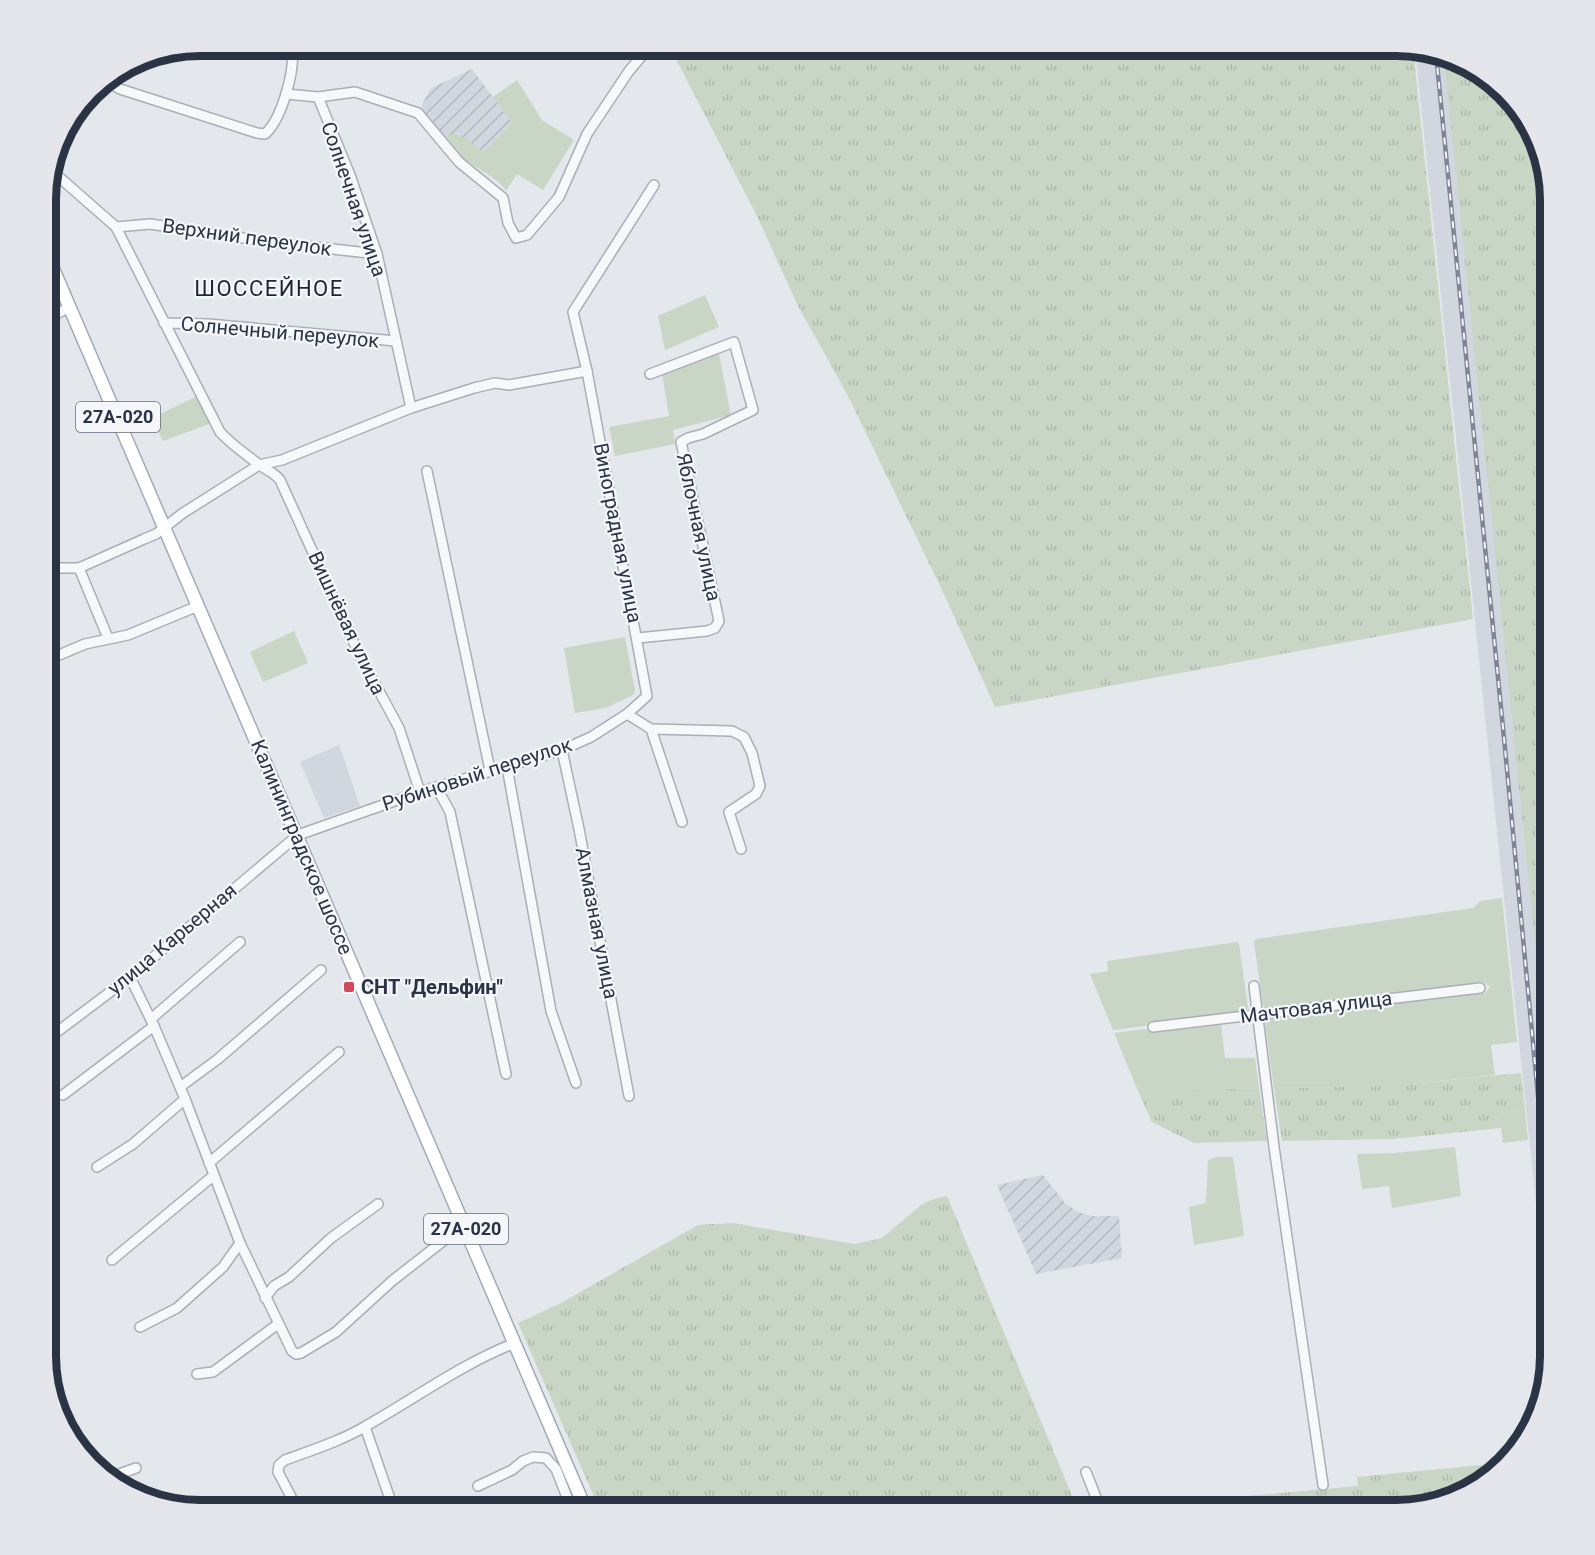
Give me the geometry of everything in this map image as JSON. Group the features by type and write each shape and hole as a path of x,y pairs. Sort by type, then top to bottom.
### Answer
{"main road":[{"name":"Калининградское шоссе","path":"56,275 582,1500"}],"street":[{"path":"112,85 265,134 271,128 286,94 292,55"},
{"path":"286,94 318,97 355,92 418,113 459,162 503,198 508,223 516,238 527,235 559,197 587,134 629,71 642,55"},
{"name":"Солнечная улица","path":"318,97 350,174 377,254 411,408"},
{"path":"58,176 116,227"},
{"name":"Виноградная улица","path":"647,696 587,371 573,312 654,185"},
{"name":"Верхний переулок","path":"116,227 150,224 270,242 377,254"},
{"name":"Вишнёвая улица","path":"116,227 220,432 259,465 273,471 280,480 360,656 399,728 420,792"},
{"path":"56,314 70,307"},
{"name":"Солнечный переулок","path":"164,323 208,324 396,341"},
{"name":"Яблочная улица","path":"638,638 707,631 715,628 719,621 681,442 753,410 734,342 650,374"},
{"path":"56,568 79,568 156,534 183,513 259,465 282,460 411,408 495,383 509,385 587,371"},
{"path":"427,471 490,770"},
{"path":"79,568 108,638"},
{"path":"56,656 85,644 128,635 198,606"},
{"name":"Рубиновый переулок","path":"298,835 420,792 562,750 591,736 627,714 647,696"},
{"path":"627,714 651,729 732,731 744,737 752,753 760,786 756,794 729,812 741,849"},
{"path":"651,729 682,822"},
{"name":"Алмазная улица","path":"562,750 579,828 629,1096"},
{"path":"507,767 551,1011 576,1083"},
{"path":"438,788 450,812 506,1074"},
{"name":"улица Карьерная","path":"56,1033 130,976 298,835"},
{"path":"63,1095 152,1022 240,942"},
{"path":"180,1087 218,1059 321,970"},
{"path":"130,976 180,1087 240,1243 292,1351 296,1354 301,1353 336,1332 392,1281 452,1234"},
{"path":"1254,986 1274,1147 1323,1485"},
{"name":"Мачтовая улица","path":"1153,1027 1480,988"},
{"path":"209,1162 339,1052"},
{"path":"97,1167 133,1144 185,1100"},
{"path":"112,1260 213,1176"},
{"path":"265,1298 274,1286 310,1259 331,1238 378,1204"},
{"path":"140,1327 177,1308 224,1268 240,1243"},
{"path":"197,1374 213,1372 278,1324"},
{"path":"292,1500 278,1472 279,1465 285,1460 332,1443 365,1427 420,1392 515,1343"},
{"path":"365,1427 388,1496 387,1500"},
{"path":"478,1486 512,1470 522,1461 533,1456 546,1458 555,1469 568,1500"},
{"path":"119,1474 136,1468"},
{"path":"1086,1472 1097,1500"}],"shaded area":[{"path":"1416,57 1446,65 1540,976 1540,1242"},
{"path":"472,69 512,123 483,152 457,133 441,140 420,115 422,105 431,88"},
{"path":"339,745 360,806 324,818 300,762"},
{"path":"1043,1175 1065,1203 1078,1212 1091,1216 1119,1216 1122,1258 1036,1274 997,1185"}],"green space":[{"path":"675,55 1414,57 1473,619 995,707 944,594 847,394 797,304 758,218"},
{"path":"1445,64 1483,85 1504,105 1515,120 1532,153 1540,200 1540,990"},
{"path":"517,80 542,120 574,140 543,190 517,174 506,191 492,177 463,158 459,160 441,140 458,134 483,152 512,123 493,97"},
{"path":"705,295 719,327 665,350 658,316"},
{"path":"719,354 731,415 673,430 675,444 615,456 609,427 669,416 662,373"},
{"path":"197,396 212,423 163,441 152,418"},
{"path":"294,631 308,663 263,682 250,652"},
{"path":"625,637 635,691 633,695 606,708 575,713 564,648"},
{"path":"1502,898 1517,1042 1491,1045 1495,1075 1390,1086 1274,1088 1265,1022 1267,1019 1485,993 1490,987 1483,982 1266,1008 1263,1006 1254,942 1256,939 1473,908 1480,901"},
{"path":"1237,942 1248,1008 1246,1011 1151,1022 1145,1026 1113,1030 1090,974 1108,971 1107,961"},
{"path":"1221,1025 1225,1058 1255,1058 1259,1088 1138,1091 1114,1033 1145,1029 1152,1033"},
{"path":"1521,1073 1525,1110 1500,1113 1501,1128 1393,1139 1282,1141 1274,1088 1390,1086"},
{"path":"1259,1088 1267,1141 1194,1143 1152,1122 1138,1091"},
{"path":"1525,1110 1528,1140 1503,1143 1499,1113"},
{"path":"1455,1147 1461,1196 1392,1208 1389,1186 1362,1189 1357,1154"},
{"path":"1217,1157 1233,1157 1244,1236 1194,1245 1189,1207 1206,1203 1208,1160"},
{"path":"947,1196 1074,1500 596,1500 518,1323 561,1303 698,1225 733,1223 854,1244 882,1238 921,1205"},
{"path":"1490,1464 1459,1485 1423,1497 1395,1500 1203,1500 1358,1486 1357,1477"}],"railway":[{"path":"1437,62 1540,1117"}],"place":[{"name":"СНТ \"Дельфин\"","path":"349,987"}],"district":[{"name":"ШОССЕЙНОЕ","path":"269,288"}]}
